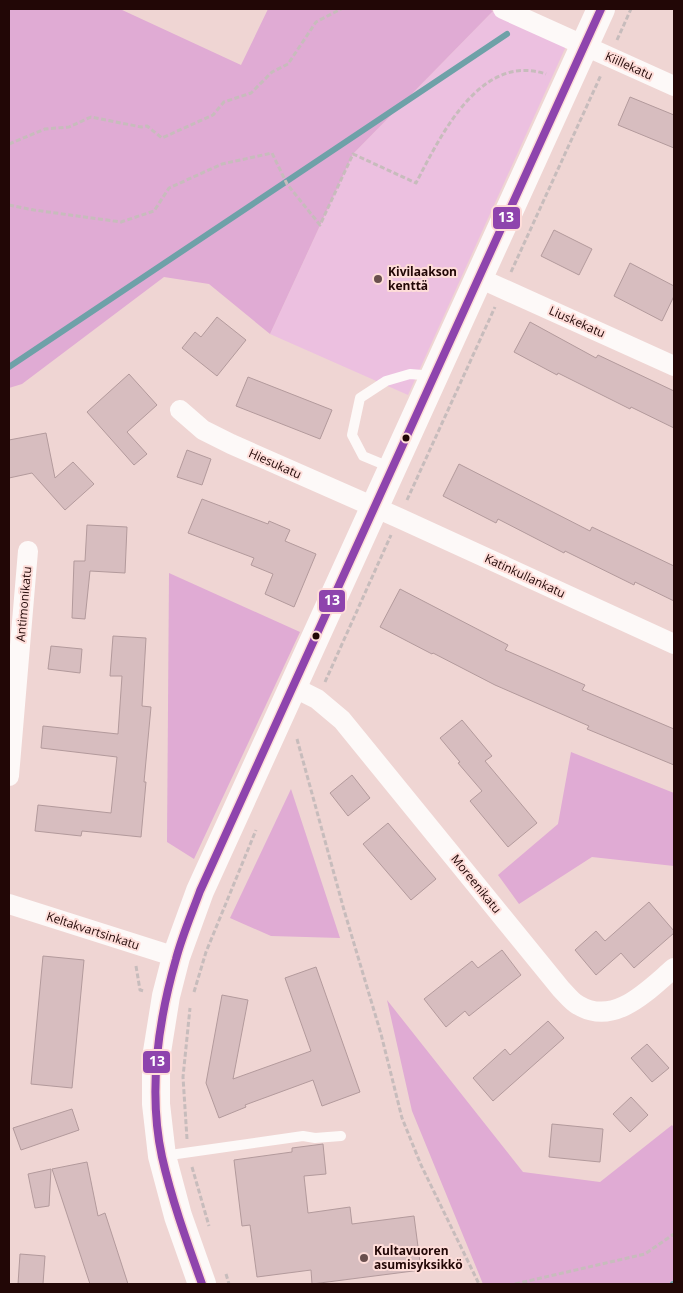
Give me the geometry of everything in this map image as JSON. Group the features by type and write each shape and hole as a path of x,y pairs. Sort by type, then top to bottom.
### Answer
{"street":[{"name":"Kiillekatu","path":"503,9 674,86"},
{"path":"202,1284 178,1216 162,1156 156,1104 156,1058 178,999 176,957 200,891 305,693 387,513 392,468 434,376 491,283 568,82 601,9"},
{"name":"Liuskekatu","path":"491,283 674,366"},
{"name":"Hiesukatu","path":"180,410 204,430 231,444 387,513"},
{"name":"Katinkullankatu","path":"387,513 674,644"},
{"name":"Antimonikatu","path":"9,776 28,551"},
{"name":"Moreenikatu","path":"305,693 342,720 561,989 577,1005 596,1012 613,1012 632,1003 674,968"},
{"name":"Keltakvartsinkatu","path":"9,904 176,957"}],"lane":[{"path":"392,468 363,456 352,435 360,398 386,381 410,374 434,376"},
{"path":"162,1156 303,1136 315,1138 341,1136"}],"path":[{"path":"9,144 45,128 69,128 91,117 141,127 147,126 162,138 213,116 224,102 251,93 272,72 288,64 316,22 340,9"},
{"path":"305,693 491,283 593,94 631,9"},
{"path":"9,204 34,210 120,222 154,212 169,188 222,164 272,154 287,184 320,225 353,154 416,183 438,141 460,107 492,80 516,71 535,70 568,82 593,94"},
{"path":"293,748 301,731"},
{"path":"297,739 344,910 381,1034 402,1118 421,1165 479,1284"},
{"path":"212,1233 188,1151 178,999 206,952 257,828"},
{"path":"131,962 137,967 140,990 178,999"},
{"path":"515,1284 645,1254 674,1234"},
{"path":"224,1267 229,1284"}],"shaded area":[{"path":"9,9 120,9 241,65 268,9 489,9 493,11 353,154 270,334 209,284 164,277 22,384 9,388"},
{"path":"493,11 567,44 408,395 270,334 353,154"},
{"path":"169,573 300,632 194,859 167,842"},
{"path":"571,752 674,793 674,866 592,857 519,904 498,875 558,824"},
{"path":"291,789 340,938 271,936 230,918"},
{"path":"387,1000 523,1172 600,1182 672,1125 674,1128 674,1284 483,1284 412,1111"}],"building":[{"path":"630,97 674,115 674,148 618,125"},
{"path":"554,230 592,249 579,275 541,256"},
{"path":"630,263 674,286 674,296 662,321 614,296"},
{"path":"217,317 246,340 217,376 182,348 195,332 201,337"},
{"path":"530,322 596,358 598,355 674,391 674,428 631,407 630,409 558,373 557,375 514,352"},
{"path":"129,374 157,405 127,432 147,454 134,465 87,412"},
{"path":"248,377 332,410 320,439 236,406"},
{"path":"46,433 55,478 73,462 94,484 65,510 32,473 9,478 9,440"},
{"path":"187,450 211,459 202,485 177,477"},
{"path":"459,464 590,531 592,527 674,566 674,601 635,582 634,585 565,551 564,553 498,519 496,523 443,496"},
{"path":"202,499 268,524 269,521 290,530 285,541 316,554 294,607 265,594 273,574 251,565 254,558 188,533"},
{"path":"87,525 127,527 125,573 90,571 85,619 72,618 74,561 85,561"},
{"path":"400,589 508,645 505,650 585,685 582,690 674,729 674,765 587,729 589,726 495,685 380,627"},
{"path":"113,636 146,638 142,706 151,707 141,837 82,831 81,836 35,831 38,805 111,813 117,757 41,748 43,726 118,734 122,676 110,676"},
{"path":"51,646 82,649 80,673 48,669"},
{"path":"462,720 492,756 485,761 537,823 508,847 470,801 482,791 440,738"},
{"path":"352,775 370,798 348,816 330,793"},
{"path":"388,823 436,879 411,900 363,844"},
{"path":"649,902 674,933 634,968 621,953 596,975 575,950 596,931 605,941"},
{"path":"502,950 521,975 469,1016 465,1011 446,1027 424,999 472,961 478,968"},
{"path":"43,956 84,960 72,1088 31,1084"},
{"path":"316,967 360,1092 322,1106 313,1080 245,1105 246,1107 219,1118 206,1083 222,995 248,1000 233,1079 311,1051 285,978"},
{"path":"548,1021 564,1038 493,1101 473,1078 505,1049 510,1055"},
{"path":"647,1044 669,1068 652,1082 631,1058"},
{"path":"631,1097 648,1115 630,1132 613,1114"},
{"path":"72,1109 79,1130 21,1150 13,1128"},
{"path":"552,1124 603,1129 600,1162 549,1157"},
{"path":"323,1144 326,1174 304,1176 308,1213 350,1207 352,1224 414,1216 421,1270 312,1284 311,1270 257,1277 250,1225 242,1226 234,1160 292,1152 292,1148"},
{"path":"87,1162 98,1216 105,1213 128,1284 90,1284 52,1169"},
{"path":"51,1169 49,1206 35,1208 28,1174"},
{"path":"20,1254 45,1256 43,1284 18,1284"}],"waterway":[{"path":"9,367 507,34"}],"transit line":[{"name":"13","path":"202,1284 166,1173 158,1132 156,1108 157,1057 160,1032 178,950 200,891 601,9"}],"place":[{"name":"Kivilaakson kenttä","path":"378,279"},
{"name":"Kultavuoren asumisyksikkö","path":"364,1258"}]}
